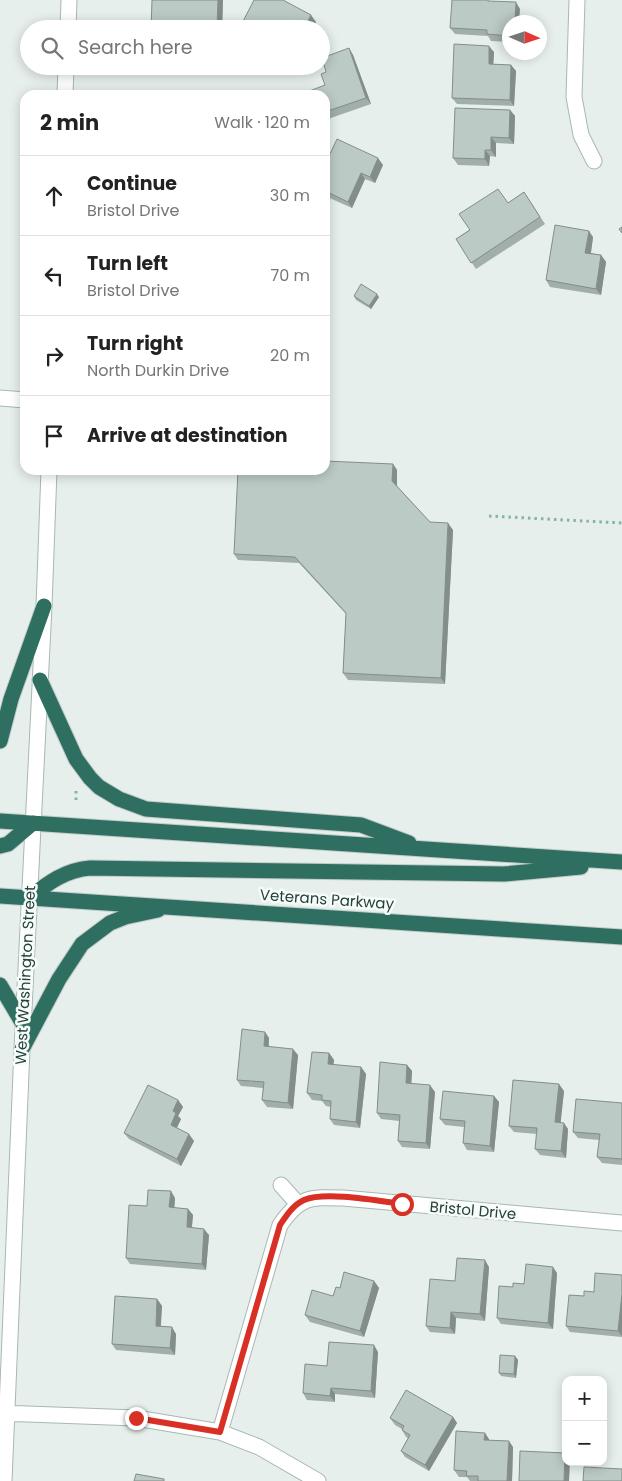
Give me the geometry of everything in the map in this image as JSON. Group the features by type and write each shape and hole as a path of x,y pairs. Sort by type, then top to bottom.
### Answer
{"highway":[{"path":"0,740 11,699 44,606"},
{"path":"40,680 76,759 99,787 120,800 146,809 360,825 424,849"},
{"path":"0,821 622,863"},
{"path":"0,846 8,844 33,823"},
{"path":"29,898 56,878 79,869 90,868 504,874 622,863"},
{"name":"Veterans Parkway","path":"0,896 176,906 622,937"},
{"path":"22,1049 59,979 82,944 110,923 176,906"},
{"path":"0,985 23,1024"}],"street":[{"path":"68,20 69,0"},
{"path":"577,0 574,97 581,135 594,162"},
{"path":"65,90 66,75"},
{"path":"0,398 20,400"},
{"name":"West Washington Street","path":"4,1481 6,1259 22,1049 49,475"},
{"path":"220,1432 280,1225 298,1204 281,1185"},
{"name":"Bristol Drive","path":"298,1204 317,1197 343,1198 622,1223"},
{"path":"4,1413 136,1418 220,1432 259,1447 318,1481"}],"path":[{"path":"489,516 622,522"},
{"path":"76,790 76,803"}],"building":[{"path":"152,0 218,0 217,20 151,20"},
{"path":"254,0 283,0 311,15 308,20 244,20"},
{"path":"452,0 516,2 515,15 502,15 502,35 487,34 487,30 450,28"},
{"path":"454,44 489,46 489,64 511,65 510,100 452,98"},
{"path":"349,48 366,98 330,110 330,90 312,90 325,85 321,75 330,75 330,55"},
{"path":"455,108 510,110 509,138 491,137 491,150 485,150 485,159 453,158"},
{"path":"337,139 378,158 370,177 361,173 348,202 330,193 330,154"},
{"path":"498,189 508,203 524,192 540,217 471,263 456,239 470,230 459,214"},
{"path":"555,225 589,231 585,253 601,255 596,289 546,280"},
{"path":"361,284 377,294 369,306 354,296"},
{"path":"330,461 393,464 392,481 430,522 448,523 441,678 343,673 346,613 295,557 234,554 238,475 330,475"},
{"path":"242,1029 265,1032 264,1046 293,1049 288,1103 262,1100 264,1082 237,1080"},
{"path":"312,1052 329,1053 328,1064 361,1067 356,1122 330,1119 331,1101 322,1100 322,1095 307,1093"},
{"path":"380,1062 407,1065 406,1083 430,1085 426,1143 398,1141 400,1115 377,1113"},
{"path":"513,1080 559,1084 555,1122 564,1123 561,1151 535,1149 537,1128 509,1126"},
{"path":"148,1085 178,1100 173,1111 176,1113 171,1125 189,1134 177,1159 124,1133"},
{"path":"443,1091 494,1096 490,1146 463,1143 465,1121 440,1119"},
{"path":"576,1099 622,1103 622,1159 597,1157 600,1134 573,1132"},
{"path":"148,1190 171,1191 169,1207 188,1209 187,1227 204,1229 202,1264 126,1258 129,1205 147,1206"},
{"path":"457,1258 485,1260 480,1314 451,1312 450,1328 426,1326 430,1279 455,1281"},
{"path":"526,1264 553,1267 548,1323 497,1318 499,1286 513,1287 513,1283 524,1284"},
{"path":"344,1272 374,1281 360,1331 305,1315 312,1290 333,1296 336,1287 340,1288"},
{"path":"595,1273 622,1275 618,1331 566,1326 569,1295 584,1296 584,1291 594,1292"},
{"path":"115,1296 157,1299 156,1326 172,1327 170,1348 112,1344"},
{"path":"329,1342 374,1345 371,1391 331,1388 330,1396 303,1393 305,1364 327,1366"},
{"path":"500,1355 515,1356 514,1374 499,1373"},
{"path":"406,1390 453,1417 425,1465 401,1451 410,1435 402,1430 404,1426 390,1418"},
{"path":"456,1431 485,1433 484,1440 509,1441 507,1481 478,1481 478,1476 466,1476 467,1471 454,1470"},
{"path":"520,1451 562,1453 562,1466 565,1466 564,1481 519,1481"},
{"path":"584,1467 622,1469 622,1481 583,1481"},
{"path":"136,1474 164,1479 164,1481 134,1481"}],"route":[{"path":"136,1418 220,1432 280,1225 298,1204 317,1197 402,1204"}]}
